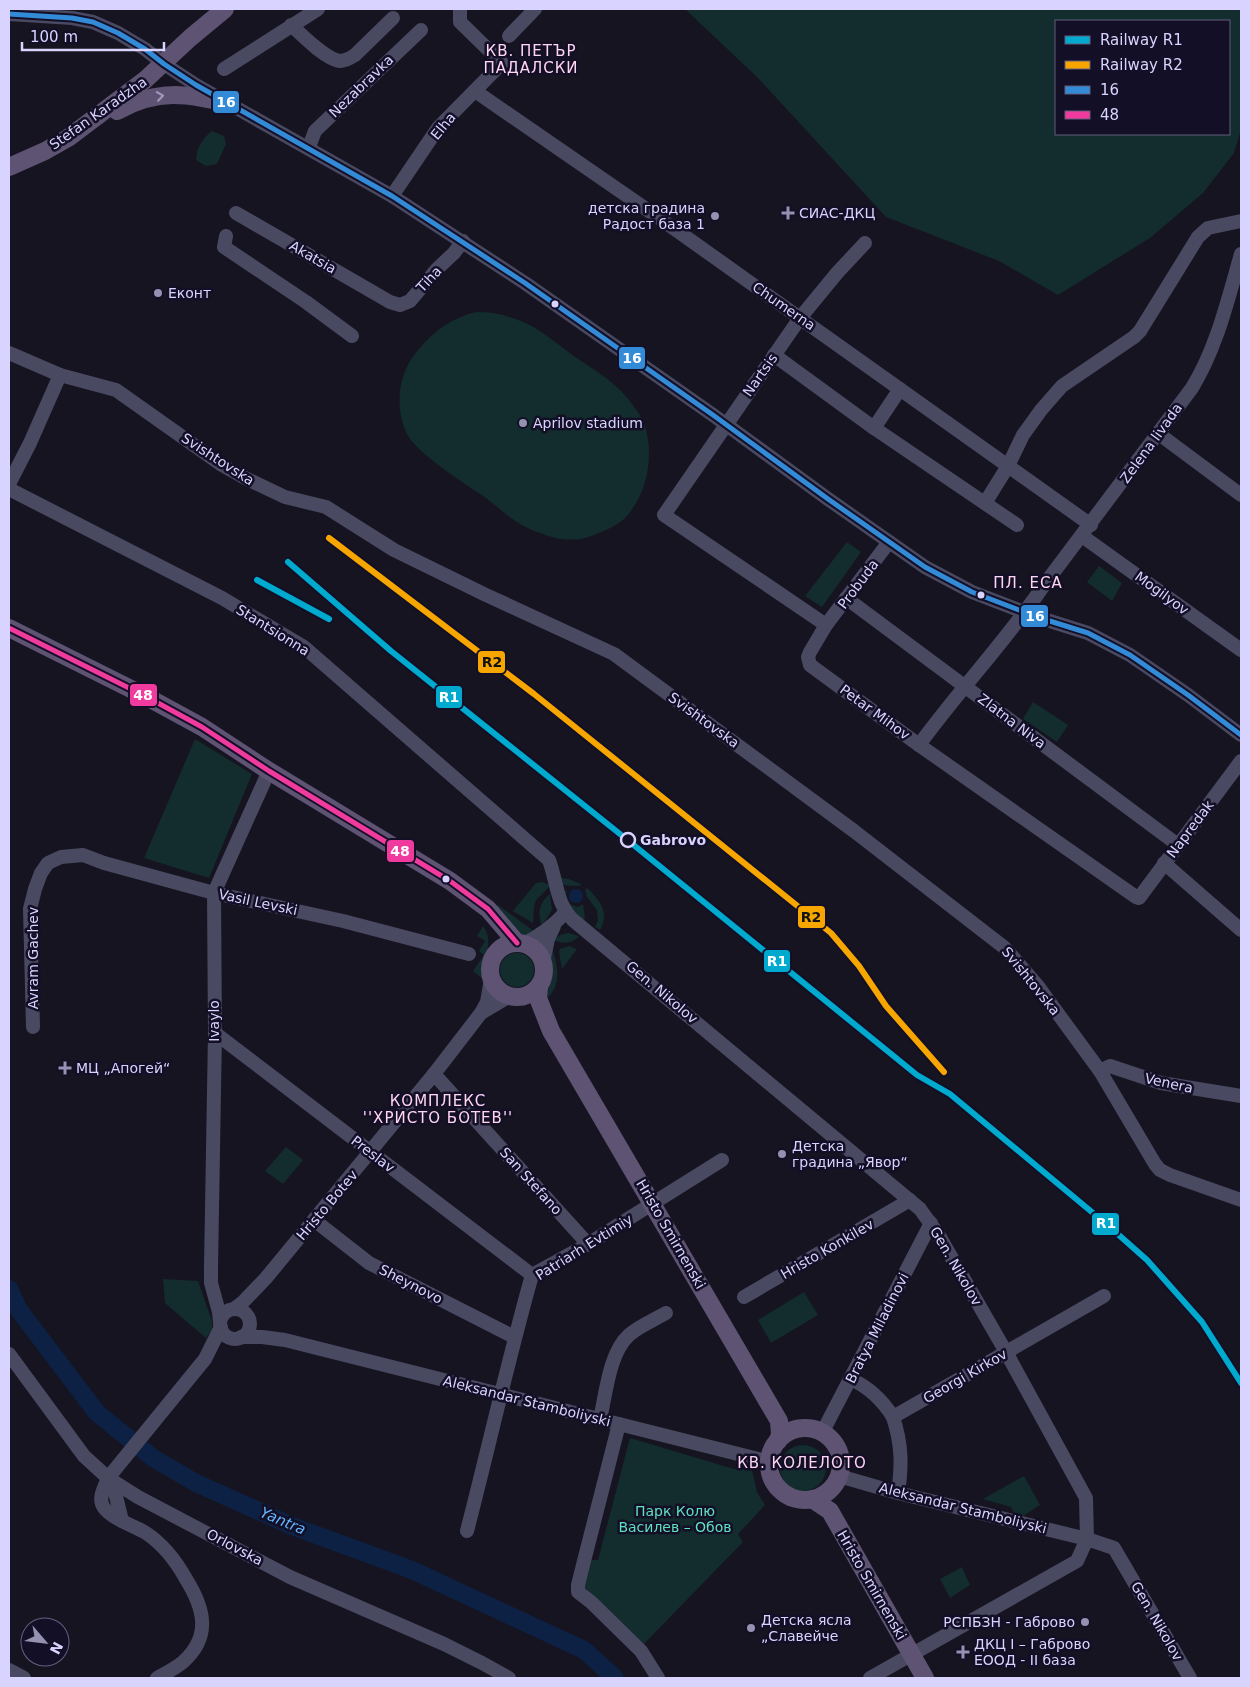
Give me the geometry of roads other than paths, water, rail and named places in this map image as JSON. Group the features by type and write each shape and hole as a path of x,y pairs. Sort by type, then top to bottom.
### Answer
{"main road":[{"name":"Stefan Karadzha","path":"9,167 45,151 68,138 146,80 190,38 225,9"},
{"path":"68,138 132,103 154,96 185,94 230,104"},
{"path":"9,628 155,701 202,727 269,771 450,880 488,909 520,943 534,949 539,954 543,963 544,974 539,986 524,996 511,997 502,993 491,979 490,967 496,953 494,917"},
{"path":"496,953 505,946 520,943"},
{"name":"Hristo Smirnenski","path":"539,986 538,998 551,1031 779,1421"},
{"name":"Hristo Smirnenski","path":"511,997 523,1003 551,1031"},
{"path":"830,1511 831,1498 837,1479 841,1465 839,1454 834,1444 815,1431 790,1426 779,1421 780,1434 772,1451 770,1462 772,1478 781,1491 796,1499 812,1499 828,1492 837,1479"},
{"path":"778,1441 791,1432 815,1431"},
{"name":"Hristo Smirnenski","path":"812,1499 830,1511 925,1678"}],"street":[{"path":"224,69 318,9"},
{"name":"Elha","path":"392,196 438,128 502,63 460,22 460,9"},
{"path":"509,36 535,9"},
{"path":"9,14 71,13 118,33 149,51 164,64 196,85 392,196 463,242 589,326 926,568 972,592 1036,617 1088,633 1130,654 1241,736"},
{"path":"292,25 307,40 330,57 340,61 348,60 355,55 393,18"},
{"name":"Nezabravka","path":"309,148 315,131 421,30"},
{"name":"Chumerna","path":"475,91 662,220 1008,466 1086,530"},
{"name":"Akatsia","path":"236,212 390,302"},
{"path":"985,504 1008,466 1023,435 1062,386 1140,331 1198,237 1208,228 1241,221"},
{"path":"226,236 224,247 306,302 352,336"},
{"name":"Tiha","path":"390,302 400,305 410,300 463,242"},
{"name":"Nartsis","path":"826,625 664,515 800,318 865,243"},
{"name":"Zelena livada","path":"919,745 964,685 1025,612 1192,388 1204,368 1241,254"},
{"name":"Svishtovska","path":"9,353 60,376 116,390 222,465 244,478 285,497 326,508 394,550 614,654 854,831 1006,948 1037,984 1100,1071 1160,1170 1241,1200"},
{"path":"774,355 874,428 1017,526"},
{"path":"9,484 60,376"},
{"path":"874,428 900,389"},
{"path":"1158,434 1241,495"},
{"name":"Stantsionna","path":"9,489 222,598 304,647 549,860 560,903 566,912"},
{"name":"Mogilyov","path":"1086,530 1241,650"},
{"name":"Probuda","path":"826,625 889,542"},
{"name":"Zlatna Niva","path":"846,598 1178,845"},
{"name":"Petar Mihov","path":"826,625 810,652 808,657 810,665 919,745 1138,898"},
{"name":"Napredak","path":"1138,898 1241,761"},
{"name":"Ivaylo","path":"220,1325 217,1302 211,1283 214,893 269,771"},
{"name":"Vasil Levski","path":"48,863 61,857 84,855 104,863 214,893 343,921 469,954"},
{"name":"Avram Gachev","path":"33,1026 30,909 35,888 41,873 48,863"},
{"path":"1164,863 1241,930"},
{"path":"520,943 542,934 566,912"},
{"name":"Gen. Nikolov","path":"566,912 920,1209 931,1223 1006,1352 1086,1498 1087,1539 1114,1548 1190,1678"},
{"path":"543,963 548,939 554,925"},
{"name":"Hristo Botev","path":"233,1309 266,1278 434,1074 487,1002 491,979"},
{"name":"Hristo Botev","path":"480,1013 511,997"},
{"name":"Preslav","path":"214,1033 532,1276"},
{"name":"Venera","path":"1100,1071 1110,1066 1161,1083 1236,1096"},
{"name":"San Stefano","path":"434,1074 588,1244"},
{"name":"Patriarh Evtimiy","path":"467,1531 514,1337 532,1276 588,1244 722,1160"},
{"name":"Hristo Konkilev","path":"744,1297 910,1200"},
{"name":"Sheynovo","path":"314,1220 369,1264 514,1337"},
{"name":"Bratya Miladinovi","path":"815,1431 850,1379 931,1223"},
{"name":"Hristo Botev","path":"249,1317 251,1306 266,1278"},
{"path":"211,1283 233,1309"},
{"name":"Georgi Kirkov","path":"893,1418 1104,1296"},
{"path":"157,1678 182,1663 191,1654 200,1637 203,1625 202,1613 196,1596 171,1555 147,1534 106,1511 102,1504 102,1494 108,1478 204,1359 226,1312 233,1309 242,1310 249,1317 249,1328 204,1359"},
{"path":"600,1419 613,1362 619,1346 630,1334 666,1313"},
{"name":"Aleksandar Stamboliyski","path":"249,1317 261,1328 285,1340"},
{"path":"220,1325 225,1335 237,1338"},
{"name":"Aleksandar Stamboliyski","path":"237,1338 262,1337 285,1340 770,1462"},
{"name":"Orlovska","path":"9,1354 84,1456 108,1478 138,1497 290,1577 444,1644 482,1662 509,1678"},
{"path":"850,1379 875,1395 887,1407 893,1418 901,1448 902,1469 898,1493"},
{"path":"619,1424 578,1585 578,1592 591,1602 641,1651 658,1678"},
{"name":"Aleksandar Stamboliyski","path":"837,1479 1087,1539"},
{"path":"870,1678 1077,1561 1087,1539"},
{"path":"9,1670 24,1678"}],"water":[{"path":"576,889 581,891 583,896 581,901 576,903 571,901 569,896 571,891"}],"waterway":[{"name":"Yantra","path":"9,1289 19,1310 97,1413 153,1458 196,1483 292,1526 412,1570 584,1650 615,1678"}],"rail line":[{"name":"R2","path":"329,538 534,694 831,933 859,966 886,1006 944,1072"},
{"name":"R1","path":"288,562 391,651 917,1075 950,1094 1111,1228 1147,1260 1202,1322 1241,1383"},
{"name":"R1","path":"257,580 329,619"}],"place":[{"name":"СИАС-ДКЦ","path":"788,213"},
{"name":"детска градина Радост база 1","path":"715,216"},
{"name":"Еконт","path":"158,293"},
{"name":"Aprilov stadium","path":"523,423"},
{"name":"Gabrovo","path":"628,840"},
{"name":"МЦ „Апогей“","path":"65,1068"},
{"name":"Детска градина „Явор“","path":"782,1154"},
{"name":"РСПБЗН - Габрово","path":"1085,1622"},
{"name":"Детска ясла „Славейче","path":"751,1628"},
{"name":"ДКЦ І – Габрово ЕООД - II база","path":"963,1652"}],"district":[{"name":"КВ. ПЕТЪР ПАДАЛСКИ","path":"531,60"},
{"name":"ПЛ. ЕСА","path":"1028,583"},
{"name":"КОМПЛЕКС ''ХРИСТО БОТЕВ''","path":"438,1110"},
{"name":"КВ. КОЛЕЛОТО","path":"802,1463"}],"park label":[{"name":"Парк Колю Василев – Обов","path":"675,1519"}]}
